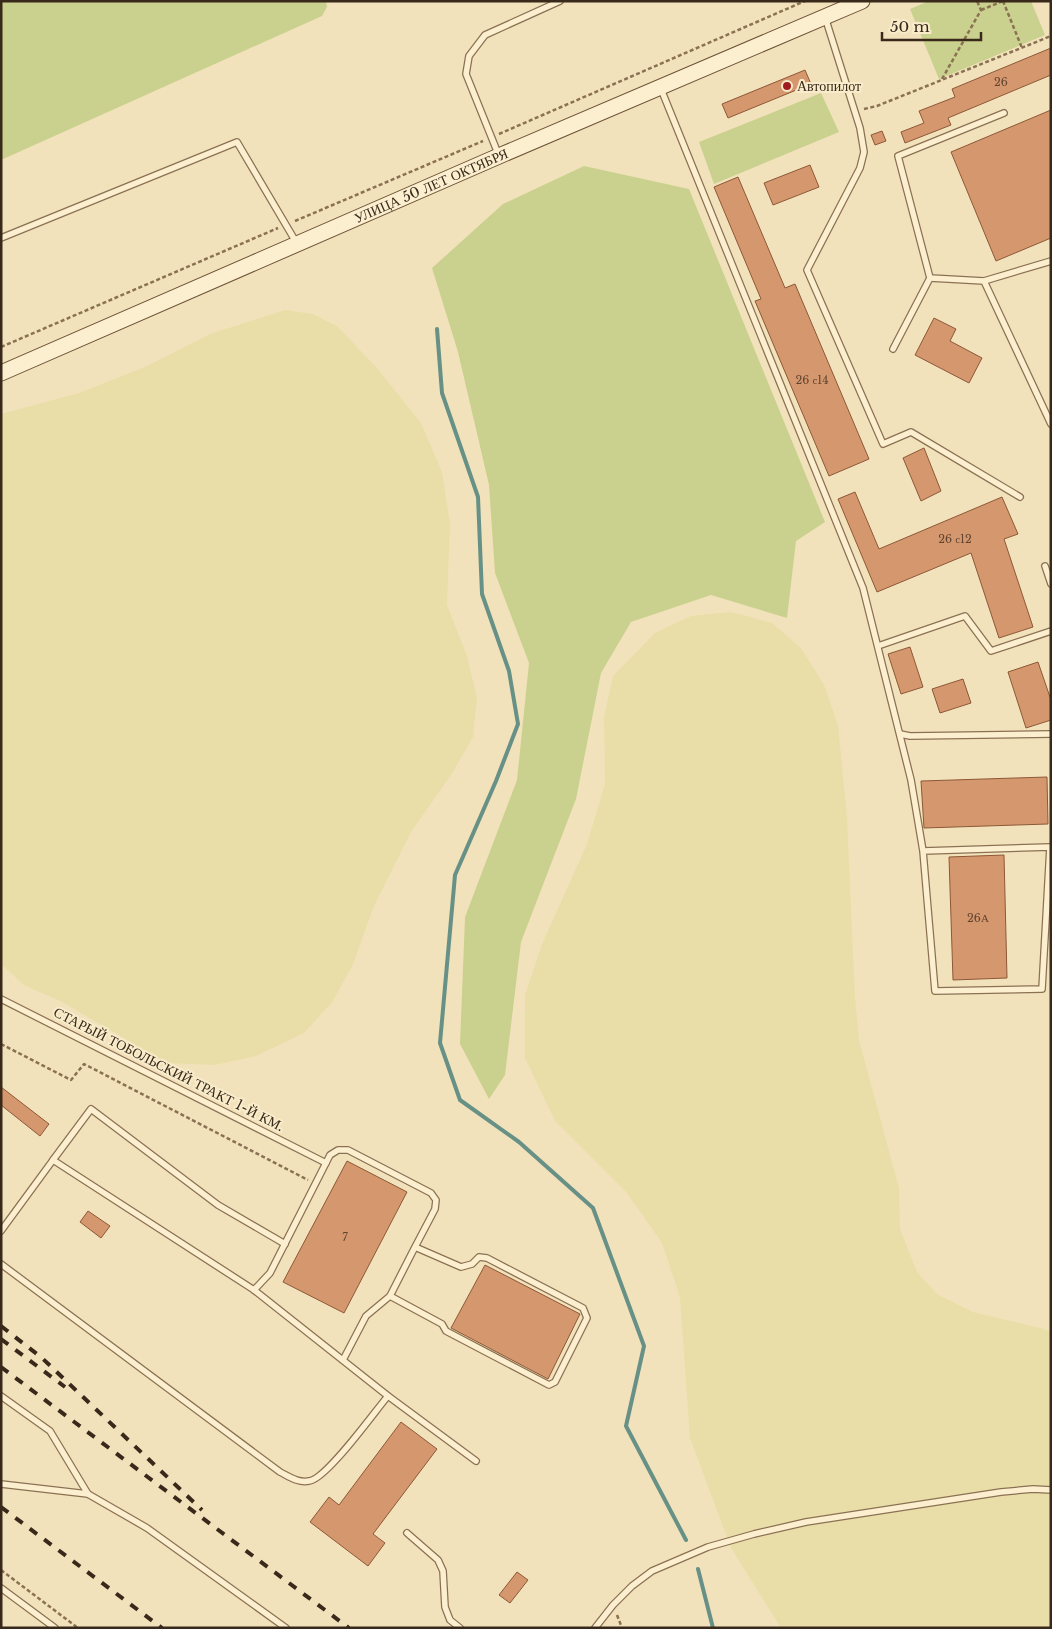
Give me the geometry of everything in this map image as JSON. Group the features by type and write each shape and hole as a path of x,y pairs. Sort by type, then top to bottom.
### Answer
{"main road":[{"name":"УЛИЦА 50 ЛЕТ ОКТЯБРЯ","path":"1,374 498,156 825,17 845,4 862,1"}],"lane":[{"path":"498,156 466,74 469,56 485,34 560,1"},
{"path":"825,17 855,110 864,152 860,168 807,270 882,444 911,432 1020,497"},
{"path":"660,87 863,588 911,780 923,851 935,991 1042,989 1050,847 923,851"},
{"path":"893,349 930,278 898,156 1004,112"},
{"path":"1,238 237,142 298,244"},
{"path":"930,278 984,281 1051,261"},
{"path":"984,281 1051,424"},
{"path":"1045,566 1051,584"},
{"path":"878,646 965,616 991,650 1051,631"},
{"path":"900,734 910,736 1051,734"},
{"name":"СТАРЫЙ ТОБОЛЬСКИЙ ТРАКТ 1-Й КМ.","path":"1,999 326,1163"},
{"path":"1,1231 91,1109 218,1206 286,1244"},
{"path":"254,1290 270,1273 330,1155 338,1150 348,1150 431,1193 436,1200 435,1209 390,1296 366,1316 342,1360"},
{"path":"53,1160 254,1290 388,1396 476,1461"},
{"path":"390,1296 442,1324 446,1331 549,1385 555,1382 587,1318 583,1308 487,1258 479,1257 472,1264 461,1267 416,1247"},
{"path":"1,1264 280,1472 295,1480 311,1482 327,1471 388,1396"},
{"path":"1,1396 50,1431 88,1494"},
{"path":"1,1484 88,1494 147,1528 286,1628"},
{"path":"595,1628 613,1605 632,1586 652,1571 708,1546 806,1522 1002,1492 1033,1489 1051,1490"},
{"path":"407,1533 438,1560 443,1571 446,1607 450,1620 460,1628"},
{"path":"1,1588 55,1628"}],"path":[{"path":"1,347 805,1"},
{"path":"977,1 981,10"},
{"path":"941,80 981,10 1003,1 1022,48"},
{"path":"855,110 878,106 1051,36"},
{"path":"1,1044 71,1080 84,1064 316,1184"},
{"path":"1,1570 78,1628"}],"shaded area":[{"path":"285,310 313,314 337,326 376,367 421,423 442,472 450,523 447,605 467,656 477,698 473,737 453,772 411,832 374,906 353,964 333,1001 304,1033 256,1056 215,1065 167,1063 62,1002 24,985 1,964 1,414 79,393 145,367 210,334"},
{"path":"731,612 772,623 801,648 824,685 838,725 847,817 855,998 859,1040 899,1188 900,1229 917,1272 937,1294 973,1312 1051,1332 1051,1628 781,1628 731,1548 690,1438 680,1297 662,1243 627,1193 555,1121 525,1058 525,995 542,944 587,844 605,784 604,717 613,676 655,633 691,616"}],"green space":[{"path":"1,1 326,1 327,7 322,16 1,160"},
{"path":"929,1 1031,1 1045,35 939,79 910,9"},
{"path":"821,93 839,132 714,184 699,142"},
{"path":"584,166 689,189 825,522 796,541 787,618 711,595 631,622 601,673 576,799 521,942 505,1075 489,1099 460,1044 465,917 517,780 529,663 495,573 489,485 458,352 432,268 503,204"}],"building":[{"path":"1051,48 1051,75 948,118 951,125 905,143 901,132 924,123 919,111 955,97 952,89"},
{"path":"805,70 811,84 728,118 722,104"},
{"path":"1051,110 1051,238 996,261 951,152"},
{"path":"882,131 886,141 875,145 871,135"},
{"path":"810,165 819,187 773,205 764,183"},
{"path":"738,177 785,288 795,284 869,459 829,476 755,301 761,299 714,187"},
{"path":"934,318 956,329 950,341 982,358 969,383 915,355"},
{"path":"924,448 941,491 921,501 903,458"},
{"path":"855,492 879,549 1002,497 1018,534 1004,539 1033,627 999,638 971,553 877,592 838,499"},
{"path":"910,647 923,687 901,694 888,654"},
{"path":"1038,662 1051,700 1051,720 1026,728 1008,672"},
{"path":"963,679 971,703 940,713 932,689"},
{"path":"1047,777 1048,824 924,828 921,781"},
{"path":"1004,855 1007,978 953,980 949,857"},
{"path":"1,1087 49,1124 40,1136 1,1105"},
{"path":"347,1161 407,1192 344,1313 283,1282"},
{"path":"88,1211 110,1226 101,1238 80,1222"},
{"path":"485,1265 580,1314 548,1379 451,1328"},
{"path":"401,1422 437,1449 373,1534 385,1543 368,1566 310,1522 329,1497 339,1505"},
{"path":"517,1572 528,1580 510,1603 499,1595"}],"waterway":[{"path":"437,329 442,393 478,497 482,594 509,671 518,724 496,781 455,875 440,1043 460,1100 519,1142 593,1208 644,1346 626,1426 686,1540"},
{"path":"698,1569 713,1628"}],"railway":[{"path":"1,1326 42,1358 202,1510"},
{"path":"1,1339 65,1387"},
{"path":"1,1367 349,1628"},
{"path":"1,1507 162,1628"}],"place":[{"name":"Автопилот","path":"787,86"}]}
